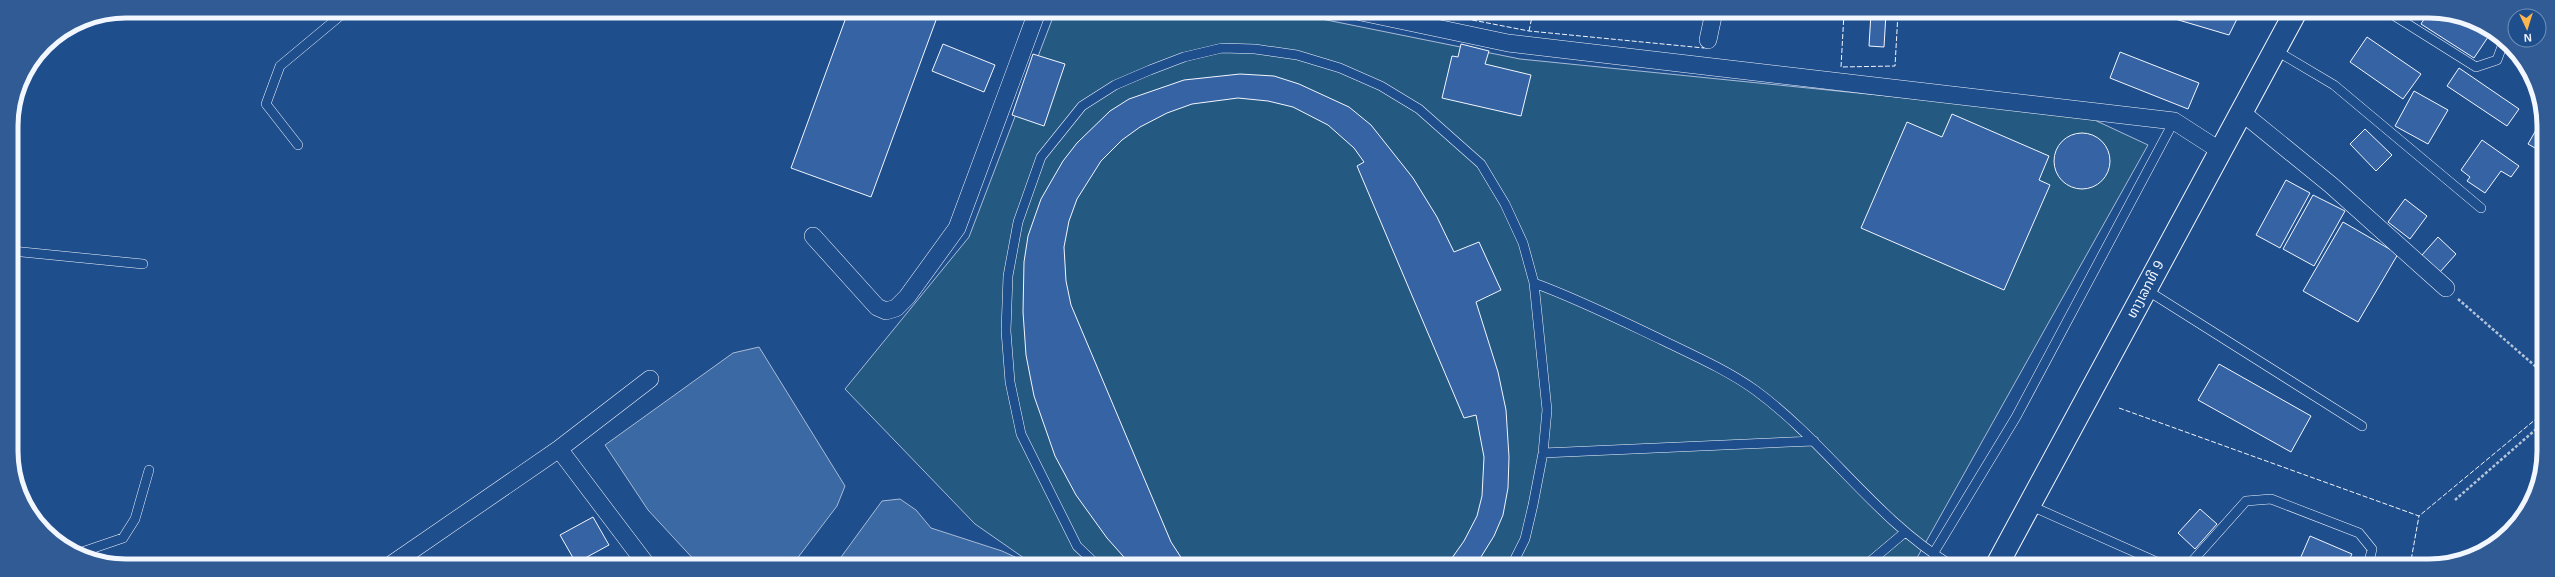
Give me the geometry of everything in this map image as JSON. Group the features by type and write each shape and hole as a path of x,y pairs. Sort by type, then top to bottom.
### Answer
{"main road":[{"name":"ທາງເລກທີ 9","path":"1999,559 2240,111 2292,18"}],"street":[{"path":"813,236 877,307 886,312 896,308 907,297 957,228 1035,18"},
{"path":"1389,18 1508,43 2174,121 2219,150"},
{"path":"1708,40 1713,18"},
{"path":"2240,111 2331,185 2446,288"},
{"path":"399,559 559,450 650,379"},
{"path":"559,450 642,559"}],"lane":[{"path":"298,145 266,104 280,66 338,18"},
{"path":"2398,18 2476,67 2497,60 2502,47"},
{"path":"1090,559 1077,546 1021,434 1010,382 1006,331 1008,276 1018,222 1041,157 1082,106 1108,89 1150,70 1184,57 1222,48 1255,49 1296,55 1340,68 1381,86 1419,109 1480,164 1505,204 1523,242 1534,283 1547,410 1543,453 1525,539 1515,559"},
{"path":"2274,49 2334,85 2481,208"},
{"path":"1933,554 2016,417 2174,121"},
{"path":"18,252 142,264"},
{"path":"1534,283 1571,297 1700,358 1755,390 1814,441 1904,533 1941,559"},
{"path":"2145,289 2362,426"},
{"path":"1543,453 1814,441"},
{"path":"85,551 123,538 135,519 149,470"},
{"path":"2194,559 2246,501 2271,499 2359,532 2372,549 2370,559"},
{"path":"2029,505 2150,559"},
{"path":"1873,559 1904,533"}],"path":[{"path":"2446,288 2537,368"},
{"path":"2455,500 2537,428"}],"shaded area":[{"path":"1053,18 1317,18 1520,59 2086,116 2148,145 1916,559 1025,559 975,524 845,389 969,237"},
{"path":"759,347 845,486 837,506 797,559 693,559 648,510 605,445 733,353"},
{"path":"900,499 916,510 931,528 1002,551 1019,559 840,559 882,501"}],"building":[{"path":"846,18 937,18 871,197 791,168"},
{"path":"1871,18 1886,18 1884,47 1869,46"},
{"path":"2172,18 2238,18 2229,35"},
{"path":"2425,18 2450,20 2470,26 2489,36 2474,58 2421,24"},
{"path":"2367,37 2421,74 2403,99 2350,62"},
{"path":"943,44 995,65 984,92 932,71"},
{"path":"1461,44 1489,51 1485,64 1531,75 1521,116 1442,98 1452,56 1458,57"},
{"path":"2120,52 2199,83 2188,109 2110,78"},
{"path":"1033,54 1065,64 1044,126 1012,115"},
{"path":"2459,68 2519,109 2507,126 2447,86"},
{"path":"1240,74 1274,76 1299,84 1349,107 1371,125 1413,178 1437,217 1454,252 1479,242 1501,290 1476,302 1498,372 1506,410 1509,457 1508,488 1503,515 1494,536 1480,559 1451,559 1464,541 1477,516 1482,496 1484,457 1476,415 1464,418 1357,166 1364,162 1354,148 1328,125 1293,107 1268,101 1238,98 1192,104 1167,113 1140,127 1122,140 1101,161 1077,199 1069,221 1064,247 1066,281 1071,305 1171,542 1182,559 1126,559 1107,538 1076,495 1055,456 1034,396 1026,355 1023,312 1024,262 1028,236 1041,199 1063,161 1077,143 1110,111 1129,99 1184,80"},
{"path":"2414,91 2448,110 2428,144 2395,126"},
{"path":"1952,114 2049,156 2039,180 2050,185 2004,290 1861,228 1907,122 1942,137"},
{"path":"2537,128 2537,149 2528,144"},
{"path":"2365,129 2392,155 2376,171 2350,144"},
{"path":"2082,133 2093,135 2102,141 2108,150 2110,161 2108,172 2102,181 2093,187 2082,189 2071,187 2062,181 2056,172 2054,161 2056,150 2062,141 2071,135"},
{"path":"2482,140 2519,166 2511,177 2501,171 2485,193 2467,181 2470,177 2461,170"},
{"path":"2286,180 2310,193 2280,248 2256,235"},
{"path":"2313,195 2345,211 2314,266 2283,249"},
{"path":"2405,199 2427,216 2410,239 2388,222"},
{"path":"2343,222 2398,254 2358,322 2303,291"},
{"path":"2438,237 2456,254 2440,272 2422,255"},
{"path":"2219,364 2311,416 2291,452 2198,400"},
{"path":"2200,509 2217,524 2195,549 2178,533"},
{"path":"593,517 609,545 583,559 574,559 560,535"},
{"path":"2310,536 2352,554 2350,559 2300,559"}],"fence":[{"path":"1462,18 1529,31 1704,48"},
{"path":"1529,31 1532,18"},
{"path":"1844,18 1841,67 1895,66 1898,18"},
{"path":"2119,408 2419,516 2537,418"},
{"path":"2411,559 2419,516"}]}
